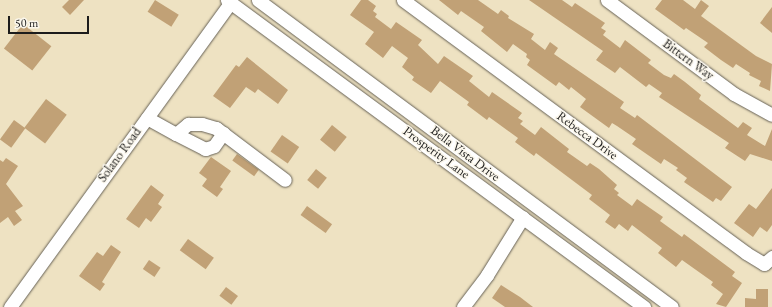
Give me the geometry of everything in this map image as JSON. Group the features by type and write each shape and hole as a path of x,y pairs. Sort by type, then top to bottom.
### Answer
{"street":[{"name":"Bella Vista Drive","path":"258,0 672,307"},
{"name":"Rebecca Drive","path":"403,0 746,253 764,264 772,257"},
{"name":"Bittern Way","path":"607,0 734,94 772,115"},
{"name":"Solano Road","path":"10,307 147,118 228,1"},
{"name":"Prosperity Lane","path":"228,1 644,307"},
{"path":"147,118 205,149 214,146 223,133"},
{"path":"176,134 188,124 202,124 223,133 285,180"},
{"path":"463,307 487,275 523,217"}],"building":[{"path":"69,0 84,0 70,15 62,7"},
{"path":"155,0 179,15 171,27 148,12"},
{"path":"361,0 368,0 376,6 373,11 377,14 375,17 391,29 396,22 422,40 418,45 438,64 444,56 473,76 469,81 489,97 492,92 522,113 518,118 523,121 520,124 535,135 541,127 569,149 567,152 587,166 590,163 599,169 617,185 614,189 619,193 617,195 632,206 637,199 663,217 660,221 682,237 684,234 735,272 732,276 742,283 726,307 716,304 723,294 711,285 713,282 682,260 676,267 658,253 662,248 632,225 628,231 619,224 615,229 605,222 610,215 589,199 592,195 536,153 534,156 515,142 518,138 489,117 487,120 467,105 469,102 440,81 431,93 412,80 414,77 402,67 408,58 392,46 383,58 365,44 374,32 350,15"},
{"path":"439,0 478,0 498,14 501,10 509,16 508,18 534,34 531,39 545,50 550,42 558,48 554,54 624,102 620,108 635,118 637,115 732,187 721,201 716,198 713,202 684,182 687,178 676,170 678,168 664,159 661,164 632,144 636,139 612,123 609,128 580,107 586,99 571,87 569,90 559,82 556,86 527,65 530,60 526,57 527,54 513,44 507,52 481,31 484,27 461,11 458,15"},
{"path":"529,0 562,0 572,7 575,3 605,23 601,28 606,31 603,35 620,48 625,40 651,60 648,63 664,75 671,78 674,74 701,95 699,99 738,128 743,122 752,128 747,135 765,146 772,129 772,161 750,154 745,161 725,148 729,143 659,97 662,93 649,84 646,87 620,67 615,73 596,60 603,51"},
{"path":"662,0 683,0 695,9 701,0 709,6 701,16 756,56 772,64 770,91 759,86 761,81 749,75 750,73 736,64 733,68 721,60 704,47 708,43 686,28 684,30 655,9"},
{"path":"772,7 772,33 760,23"},
{"path":"23,24 51,46 32,71 4,48"},
{"path":"247,57 288,90 278,104 258,89 255,93 246,87 230,108 213,96 236,65 239,67"},
{"path":"46,99 67,115 45,143 24,128"},
{"path":"14,120 25,128 11,148 0,139"},
{"path":"332,125 347,137 335,152 320,140"},
{"path":"282,135 299,147 288,163 271,151"},
{"path":"237,154 259,170 254,176 232,160"},
{"path":"211,157 231,171 220,187 223,189 217,197 202,186 207,179 199,173"},
{"path":"6,158 18,166 6,184 23,206 15,211 22,220 14,226 8,217 0,223 0,160 3,162"},
{"path":"316,169 327,178 318,189 307,180"},
{"path":"151,185 164,195 158,204 162,207 151,222 146,218 139,228 126,219"},
{"path":"772,188 772,225 767,232 760,227 753,237 734,223 749,204 756,209"},
{"path":"307,206 332,224 326,233 301,215"},
{"path":"188,239 214,258 206,269 180,250"},
{"path":"111,245 121,252 102,282 105,284 100,291 79,276 97,252 103,256"},
{"path":"149,260 161,268 154,277 143,269"},
{"path":"501,285 533,307 505,307 492,298"},
{"path":"226,287 238,296 231,305 219,296"},
{"path":"756,289 768,289 768,307 745,307 745,298 756,299"}]}
